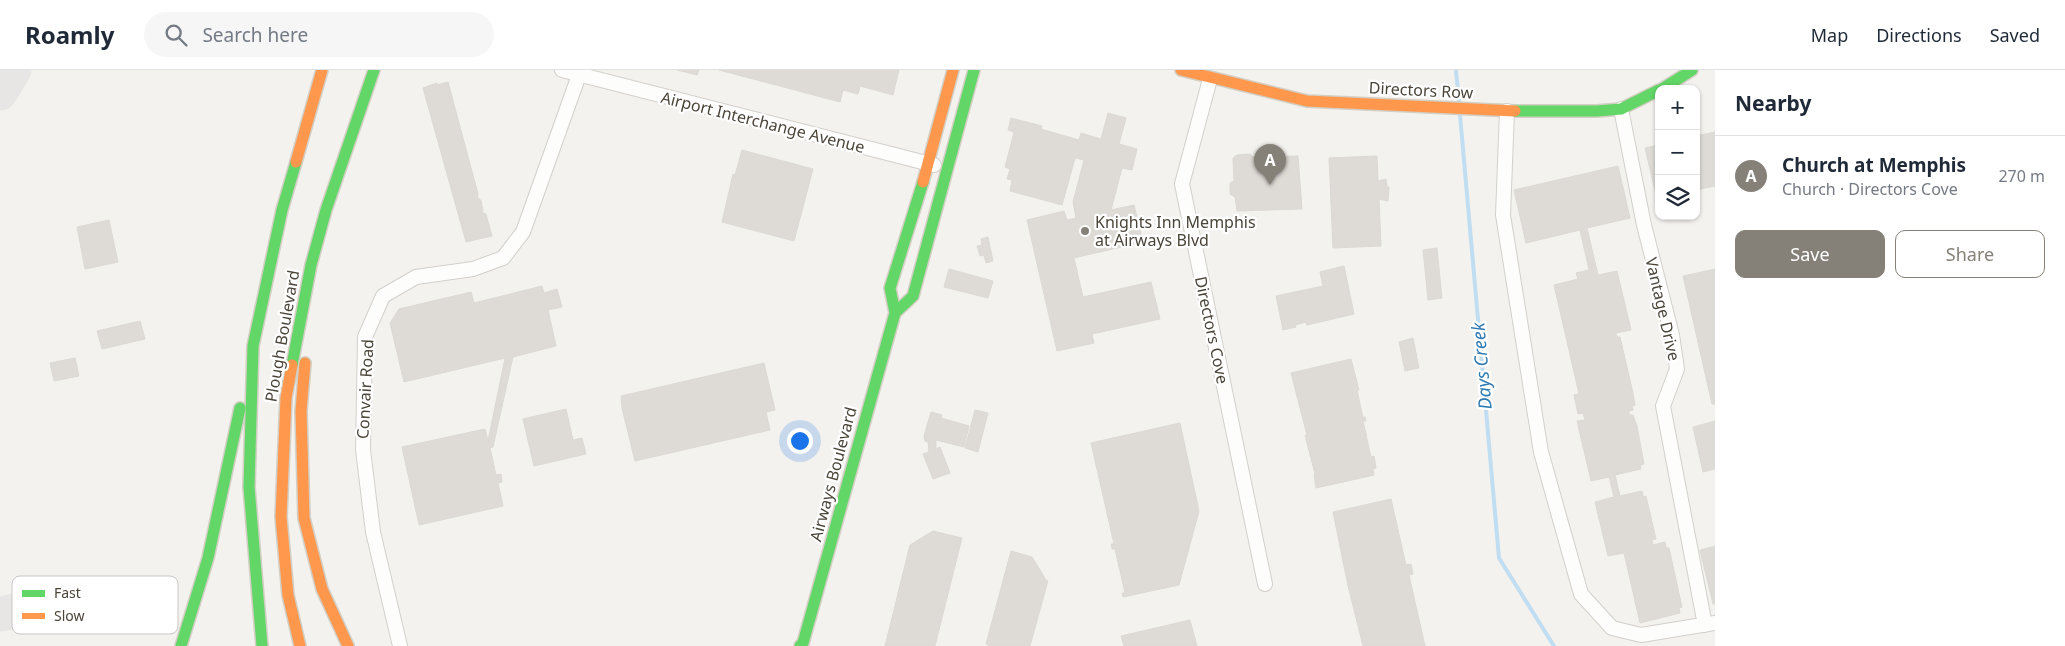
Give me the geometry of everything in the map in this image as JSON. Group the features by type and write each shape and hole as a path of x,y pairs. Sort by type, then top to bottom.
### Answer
{"main road":[{"name":"Plough Boulevard","path":"262,646 249,487 252,346 282,210 322,70"},
{"name":"Airways Boulevard","path":"803,645 895,313 890,288 929,164 954,70"},
{"path":"895,313 913,296 974,70"},
{"name":"Directors Row","path":"1181,70 1307,101 1507,111 1596,111 1621,109 1655,92"},
{"name":"Directors Row","path":"1668,85 1692,70"},
{"name":"Plough Boulevard","path":"300,646 288,594 280,517 286,398 311,264 326,210 373,72"},
{"path":"311,264 301,411 304,518 322,589 348,646"},
{"path":"182,646 197,604 218,523 252,346"}],"street":[{"path":"562,70 579,75"},
{"name":"Airport Interchange Avenue","path":"579,75 948,169"},
{"name":"Convair Road","path":"400,646 374,532 362,450 365,337 383,296 416,277 473,268 504,258 523,232 579,75"},
{"name":"Directors Cove","path":"1210,78 1182,184 1265,584"},
{"name":"Vantage Drive","path":"1621,109 1644,225 1672,335 1677,369 1663,406 1710,624"},
{"path":"1507,111 1503,215 1541,452 1582,594 1612,628 1641,634 1710,624"}],"building":[{"path":"677,70 699,70 697,75"},
{"path":"719,70 899,70 893,95 860,86 858,94 843,90 840,102"},
{"path":"448,82 478,194 477,199 479,198 481,201 483,211 481,212 486,214 492,236 466,242 423,88 437,83 437,85"},
{"name":"Knights Inn Memphis at Airways Blvd","path":"1108,113 1126,118 1119,144 1137,149 1132,170 1122,168 1111,210 1134,205 1143,242 1074,258 1083,297 1151,282 1160,319 1092,334 1094,343 1057,351 1027,220 1064,211 1067,220 1076,218 1073,202 1084,160 1075,158 1062,205 1010,191 1012,180 1007,179 1010,169 1005,167 1014,132 1008,130 1011,118 1042,126 1041,129 1079,140 1081,133 1101,139"},
{"path":"1715,132 1715,186 1700,189 1700,175 1700,135"},
{"path":"1655,146 1655,190 1645,148"},
{"path":"742,150 813,169 794,241 722,222 733,174 735,175"},
{"path":"1250,154 1253,157 1298,156 1302,209 1237,211 1235,197 1230,194 1230,183 1234,181 1233,158 1237,155"},
{"path":"1377,156 1378,181 1386,179 1387,187 1389,187 1388,201 1379,199 1381,246 1333,248 1329,158"},
{"path":"1618,166 1630,218 1587,228 1598,275 1617,271 1631,330 1616,333 1617,337 1620,337 1635,405 1632,406 1633,410 1629,411 1629,415 1633,415 1637,426 1644,464 1640,465 1641,469 1615,475 1620,496 1642,491 1643,497 1646,496 1656,539 1652,540 1653,545 1665,542 1666,548 1669,548 1682,607 1679,608 1680,613 1640,623 1624,553 1608,556 1595,502 1614,497 1609,477 1591,481 1577,421 1585,420 1583,413 1578,414 1574,395 1579,394 1554,285 1578,279 1576,273 1589,270 1580,230 1526,243 1514,190"},
{"path":"109,220 118,262 85,269 77,227"},
{"path":"988,237 993,261 986,263 984,255 980,256 977,246 982,245 981,239"},
{"path":"1437,248 1442,298 1428,300 1423,250"},
{"path":"1344,266 1354,314 1307,325 1306,322 1283,330 1276,296 1323,286 1320,272"},
{"path":"949,269 993,281 988,298 944,287"},
{"path":"1715,269 1715,404 1712,404 1683,276"},
{"path":"542,286 544,293 557,289 562,307 548,310 556,346 513,357 493,447 490,448 496,475 501,474 502,482 498,483 503,506 419,525 402,447 485,429 488,441 505,358 404,382 390,323 399,309 471,292 474,303"},
{"path":"140,321 145,339 102,349 97,331"},
{"path":"1413,338 1419,368 1405,371 1399,342"},
{"path":"75,358 79,376 54,381 50,363"},
{"path":"1351,359 1359,390 1357,390 1363,418 1365,417 1366,421 1363,421 1371,457 1374,456 1376,468 1373,469 1374,475 1316,488 1315,474 1305,435 1307,435 1291,373"},
{"path":"764,363 775,410 766,412 770,430 635,461 622,408 621,396"},
{"path":"566,409 573,440 582,438 586,454 534,466 523,419"},
{"path":"975,410 988,413 978,452 965,448"},
{"path":"931,412 942,415 941,418 969,426 964,447 936,440 936,449 940,447 950,473 933,479 923,454 929,452 928,442 925,441 924,436"},
{"path":"1715,421 1715,469 1703,472 1693,427"},
{"path":"1180,423 1199,511 1179,585 1123,597 1122,593 1125,593 1115,549 1112,549 1111,544 1114,544 1091,443"},
{"path":"1391,499 1406,565 1411,564 1413,574 1409,575 1425,646 1363,646 1348,586 1333,512"},
{"path":"933,531 962,538 935,646 885,646 910,545"},
{"path":"1715,546 1715,604 1713,604 1700,550"},
{"path":"1011,551 1032,557 1048,581 1030,646 990,646 986,644"},
{"path":"1190,620 1197,646 1124,646 1121,636"}],"waterway":[{"name":"Days Creek","path":"1456,70 1459,103"},
{"name":"Days Creek","path":"1460,115 1499,558 1554,646"}],"taxiway":[{"path":"0,93 14,70"},
{"path":"0,614 12,612"}],"traffic: fast":[{"path":"292,365 311,265 326,210 374,70"},
{"path":"895,313 913,296 974,70"},
{"path":"1668,85 1692,70"},
{"path":"1515,111 1597,111 1621,109 1655,92"},
{"path":"262,646 249,487 253,346 282,210 296,162"},
{"path":"800,646 803,643 895,313 890,288 923,182"},
{"path":"181,646 208,558 240,408"}],"traffic: slow":[{"path":"296,162 322,70"},
{"path":"923,182 953,70"},
{"path":"1181,70 1307,101 1515,111"},
{"path":"305,363 301,411 304,518 322,589 348,646"},
{"path":"292,365 286,398 281,517 288,595 300,646"}],"place":[{"name":"Church at Memphis","path":"1270,185"},
{"name":"Knights Inn Memphis at Airways Blvd","path":"1085,231"}]}
